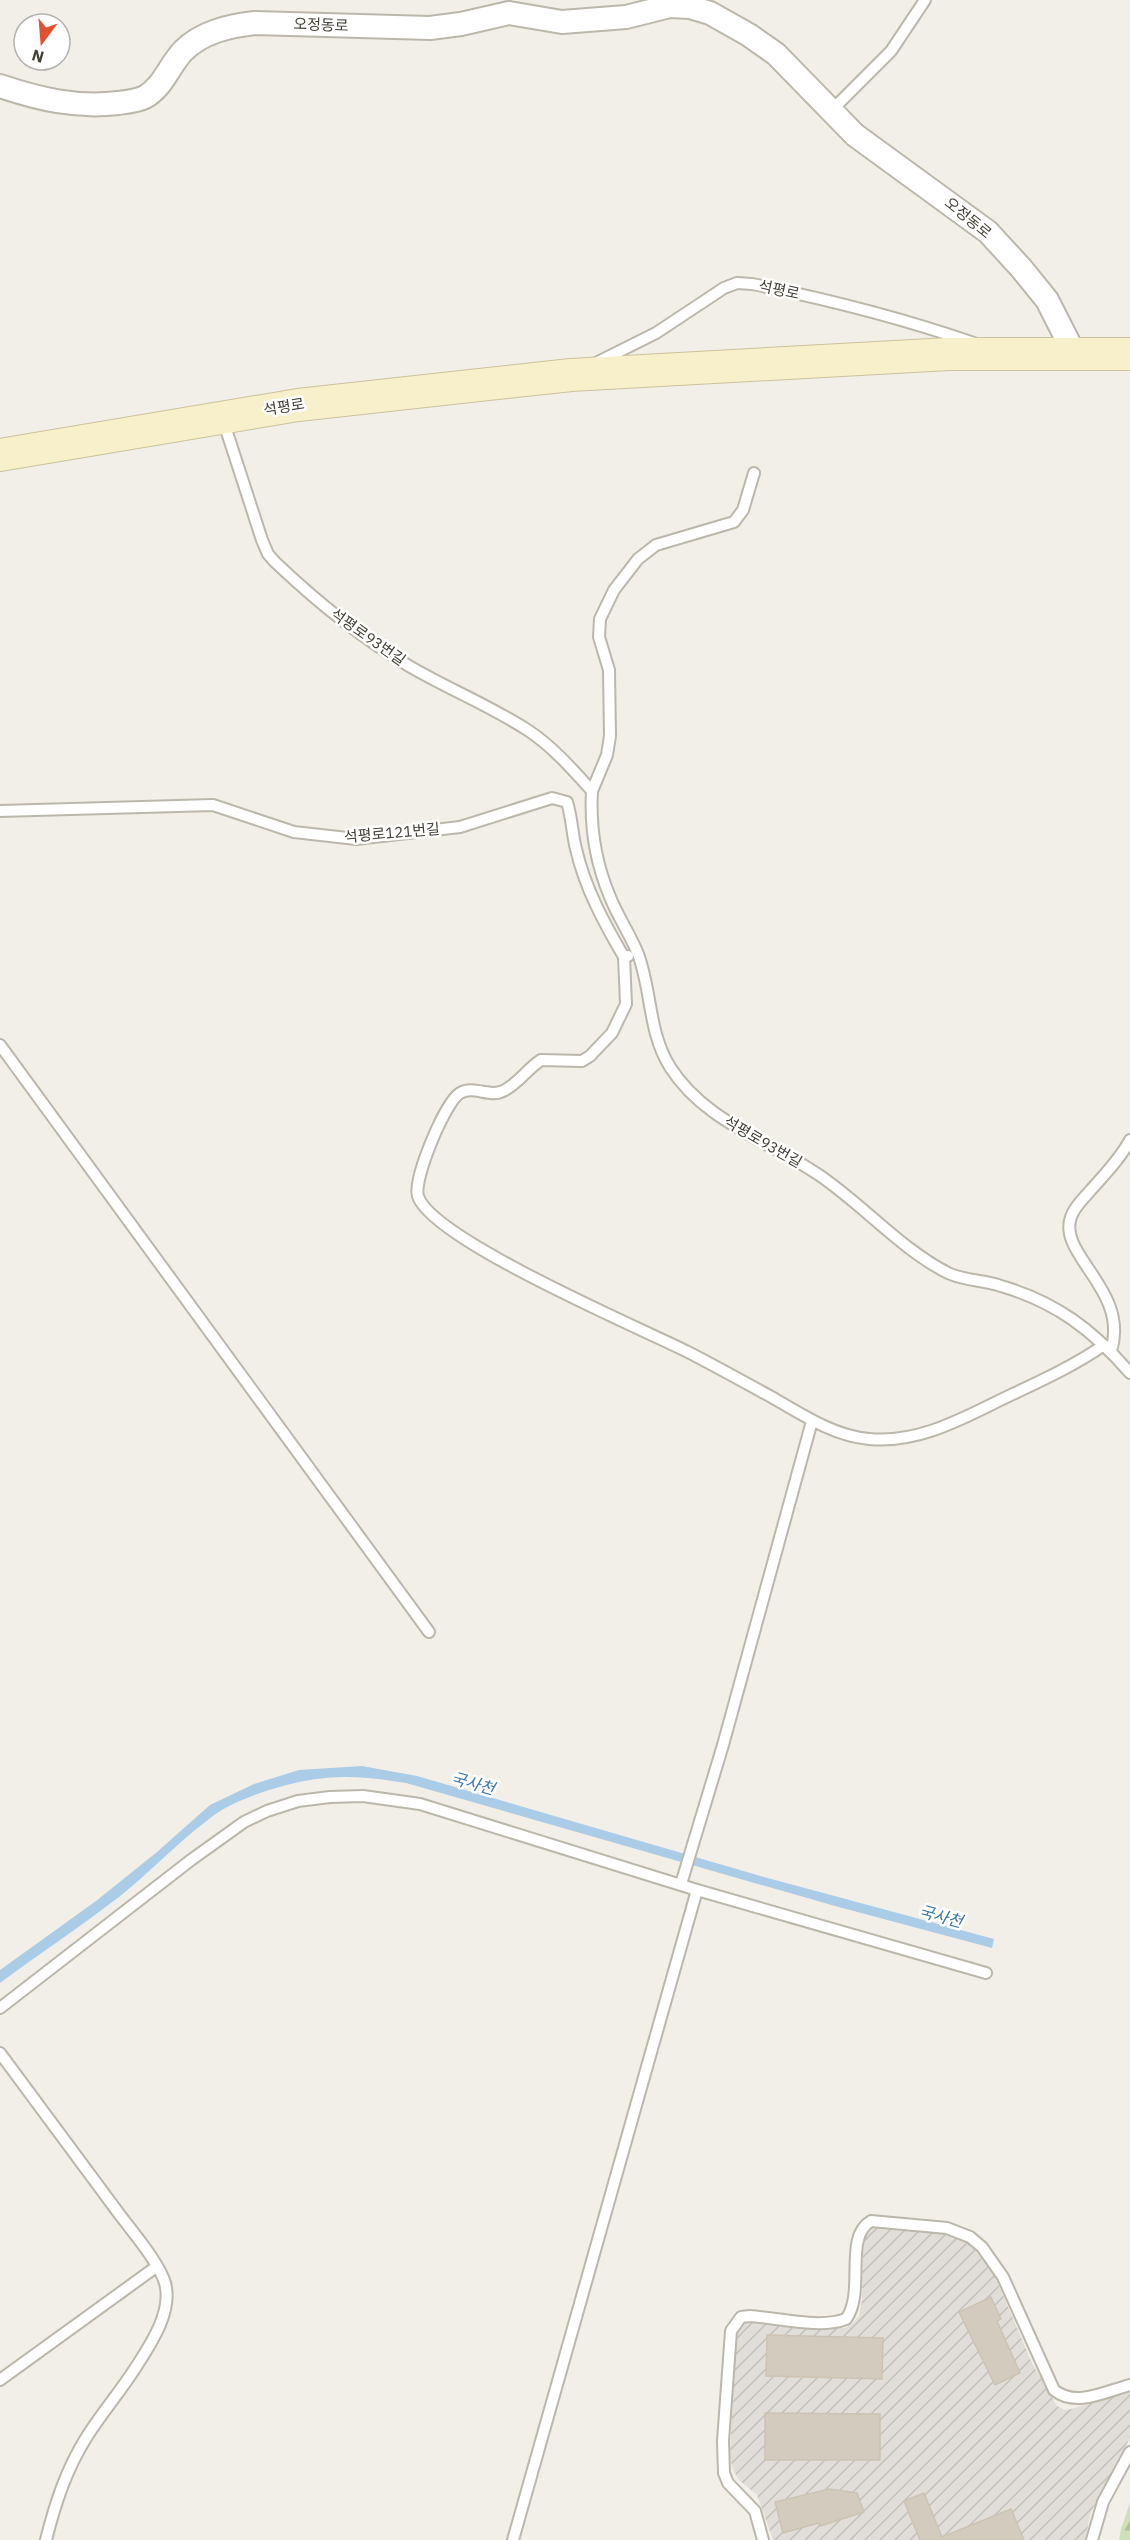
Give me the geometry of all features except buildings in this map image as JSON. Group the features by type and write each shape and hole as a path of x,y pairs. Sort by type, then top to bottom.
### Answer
{"street":[{"name":"오정동로","path":"0,86 55,102 93,106 144,98 158,86 183,51 207,34 229,26 266,23 430,28 461,24 501,7 509,13 562,22 626,17 670,3 690,7 710,13 749,35 776,54 855,135 988,232 1047,300 1074,353"},
{"name":"석평로","path":"0,455 309,404 571,375 949,354 1130,354"}],"lane":[{"path":"831,111 891,51 925,0"},
{"name":"석평로","path":"571,375 656,333 724,288 737,283 752,284 846,305 939,330 1003,353"},
{"name":"석평로93번길","path":"222,417 262,540 268,554 275,562 334,614 379,647 439,684 530,732 566,762 592,791"},
{"name":"석평로93번길","path":"754,473 743,510 734,522 656,545 638,559 614,590 600,619 599,637 609,670 610,736 607,755 592,791 591,812 598,857 610,897 637,952 645,975 657,1042 670,1068 706,1107 742,1132 818,1174 926,1261 951,1274 999,1285 1067,1313 1108,1348 1130,1373"},
{"name":"석평로121번길","path":"0,812 213,805 294,832 356,839 460,827 552,798 567,802 573,820"},
{"path":"591,812 573,820 575,846 592,896 624,957 626,1004 621,1017 602,1045 582,1061 541,1060 503,1091 495,1094 470,1090 459,1093 443,1119 417,1181 417,1195 424,1207 436,1219 495,1256 538,1280 722,1369 812,1421 846,1434 869,1439 916,1436 941,1428 1056,1375 1108,1348 1116,1339 1117,1321 1111,1302 1082,1258 1071,1236 1070,1217 1130,1140"},
{"path":"624,957 637,952"},
{"path":"0,1045 429,1632"},
{"path":"682,1881 745,1667 812,1421"},
{"path":"0,2008 220,1838 267,1811 298,1802 363,1796 420,1804 682,1881 697,1890 986,1973"},
{"path":"513,2540 697,1890"},
{"path":"0,2053 156,2267 164,2283 166,2299 163,2317 136,2367 86,2438 70,2467 46,2540"},
{"path":"763,2540 754,2511 728,2483 724,2473 723,2441 731,2331 741,2318 750,2316 823,2323 846,2319 853,2305 856,2247 859,2234 864,2225 871,2221 947,2228 970,2236 982,2247 1003,2277 1054,2390 1063,2397 1073,2399 1088,2397 1130,2385"},
{"path":"0,2380 156,2267"},
{"path":"1092,2540 1103,2502 1130,2452"}],"shaded area":[{"path":"874,2227 944,2234 960,2238 973,2248 994,2274 1032,2363 1057,2406 1065,2410 1071,2409 1130,2391 1130,2438 1091,2512 1085,2540 773,2540 757,2495 739,2480 733,2470 730,2457 736,2329 741,2323 750,2322 845,2328 852,2324 859,2316 862,2300 863,2241 866,2231"}],"green space":[{"path":"1130,2503 1130,2540 1119,2540 1121,2529"}],"water":[{"path":"362,1766 417,1776 764,1877 994,1939 992,1948 835,1906 406,1783 335,1777 285,1785 251,1796 222,1810 186,1838 119,1897 0,1983 0,1970 96,1901 157,1852 210,1805 254,1784 299,1770"}],"water label":[{"name":"국사천","path":"473,1783"},
{"name":"국사천","path":"941,1916"}]}
